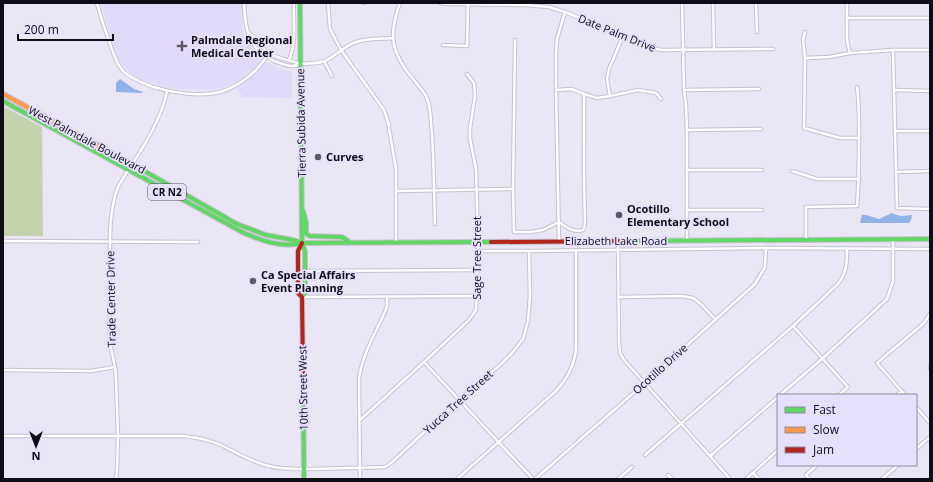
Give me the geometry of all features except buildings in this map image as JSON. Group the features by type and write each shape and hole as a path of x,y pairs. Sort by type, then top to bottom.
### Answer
{"main road":[{"name":"Tierra Subida Avenue","path":"300,3 302,243"},
{"name":"West Palmdale Boulevard","path":"3,94 133,164 240,225 266,235 302,243"},
{"name":"West Palmdale Boulevard","path":"3,101 238,231 268,242 295,245 302,243"},
{"path":"301,207 306,222 306,234 310,236 342,237 349,242"},
{"path":"238,231 240,225"},
{"name":"Elizabeth Lake Road","path":"302,243 930,239"},
{"name":"10th Street West","path":"302,243 305,271 305,293 302,297 304,479"},
{"name":"10th Street West","path":"302,243 298,251 298,293 302,297"}],"street":[{"path":"97,3 114,55 120,68 136,80 167,91 211,93 229,89 251,75 267,58 269,53"},
{"path":"244,3 245,21 249,39 253,45 267,58 284,65 291,66 312,64 332,57 354,42 393,38"},
{"path":"290,60 293,43 294,3"},
{"path":"328,3 330,29 342,50 384,110 390,129 396,169 396,242"},
{"path":"400,3 395,18 393,38 394,49 398,58 426,95 429,106 434,165 434,224"},
{"name":"Date Palm Drive","path":"440,3 527,5 549,8 565,12 661,50 773,49"},
{"path":"682,3 684,90 687,130 687,241"},
{"path":"713,3 714,50"},
{"path":"756,3 756,32"},
{"path":"847,3 847,40 850,54"},
{"path":"443,46 467,46 468,4"},
{"path":"559,242 556,90 557,39 565,12"},
{"path":"847,18 930,18"},
{"path":"248,32 269,53 300,64"},
{"path":"805,32 803,40 805,58 804,128 840,138 859,138"},
{"path":"610,96 608,79 609,69 623,36"},
{"path":"515,40 513,189 514,232 543,230 559,222"},
{"path":"893,50 897,208 930,209"},
{"path":"805,58 893,50 930,50"},
{"path":"324,61 332,76"},
{"name":"Sage Tree Street","path":"360,420 469,320 476,310 478,241 476,169 470,139 470,128 476,96 474,83 467,74"},
{"path":"806,240 806,207 857,206 859,179 859,138 857,87"},
{"path":"556,90 572,89 597,98 638,90 656,93 661,99"},
{"path":"684,90 759,89"},
{"path":"894,90 930,91"},
{"name":"Trade Center Drive","path":"116,479 118,436 115,367 110,343 110,226 112,209 118,188 157,121 167,91"},
{"path":"559,222 578,232 583,230 585,225 584,94"},
{"path":"687,130 761,129"},
{"path":"896,132 930,131"},
{"path":"687,170 762,170"},
{"path":"792,171 817,179 859,179"},
{"path":"896,172 930,171"},
{"path":"396,191 513,189"},
{"path":"687,210 762,210"},
{"path":"781,394 886,299 893,281 892,240"},
{"path":"618,241 620,353 624,360 730,479"},
{"path":"3,242 198,242"},
{"path":"478,251 766,248 930,249"},
{"name":"Ocotillo Drive","path":"534,479 645,383 755,284 765,267 766,248"},
{"path":"645,455 793,326 837,285 842,278 846,267 847,248"},
{"path":"457,479 556,392 568,376 573,366 576,350 576,250"},
{"name":"Yucca Tree Street","path":"3,436 196,437 209,440 243,457 269,466 304,469 385,467 501,364 523,339 528,321 530,296 529,251"},
{"path":"305,271 477,270"},
{"path":"302,297 477,296"},
{"path":"619,297 682,296 693,298 715,319"},
{"path":"360,479 360,369 362,360 385,312 387,297"},
{"path":"904,394 877,363 924,323 930,314"},
{"path":"793,326 848,387 840,394"},
{"path":"424,362 534,479"},
{"path":"3,370 91,371 115,367"},
{"path":"898,394 902,391"},
{"path":"710,456 777,398"},
{"path":"917,408 930,423"},
{"path":"917,448 930,436"},
{"path":"746,479 777,451"},
{"path":"809,479 806,475 816,466"},
{"path":"882,479 897,466"},
{"path":"618,479 632,467"},
{"path":"753,473 759,479"},
{"path":"668,475 672,479"}],"shaded area":[{"name":"Palmdale Regional Medical Center","path":"100,3 242,3 243,28 246,39 254,52 261,58 270,64 292,72 292,98 243,97 233,84 209,90 179,89 158,85 132,75 123,66 117,56"}],"green space":[{"path":"3,106 42,127 43,236 3,236"}],"water":[{"path":"120,79 134,89 143,92 116,92 116,83"},
{"path":"892,213 899,216 912,215 911,220 909,223 860,223 862,215 879,219"}],"traffic: fast":[{"path":"300,3 302,243 491,242"},
{"path":"3,101 244,233 273,243 287,245 302,243"},
{"path":"118,156 237,224 266,235 302,243"},
{"path":"303,211 306,222 306,234 310,236 342,237 348,241"},
{"path":"633,241 930,239"},
{"path":"302,243 305,251 305,293 302,297"},
{"path":"303,373 304,479"}],"traffic: slow":[{"path":"3,94 118,156"}],"traffic: jam":[{"path":"491,242 633,241"},
{"path":"302,243 298,251 298,293 302,297 303,373"}],"place":[{"name":"Palmdale Regional Medical Center","path":"182,46"},
{"name":"Curves","path":"318,157"},
{"name":"Ocotillo Elementary School","path":"619,215"},
{"name":"Ca Special Affairs Event Planning","path":"253,281"}]}
